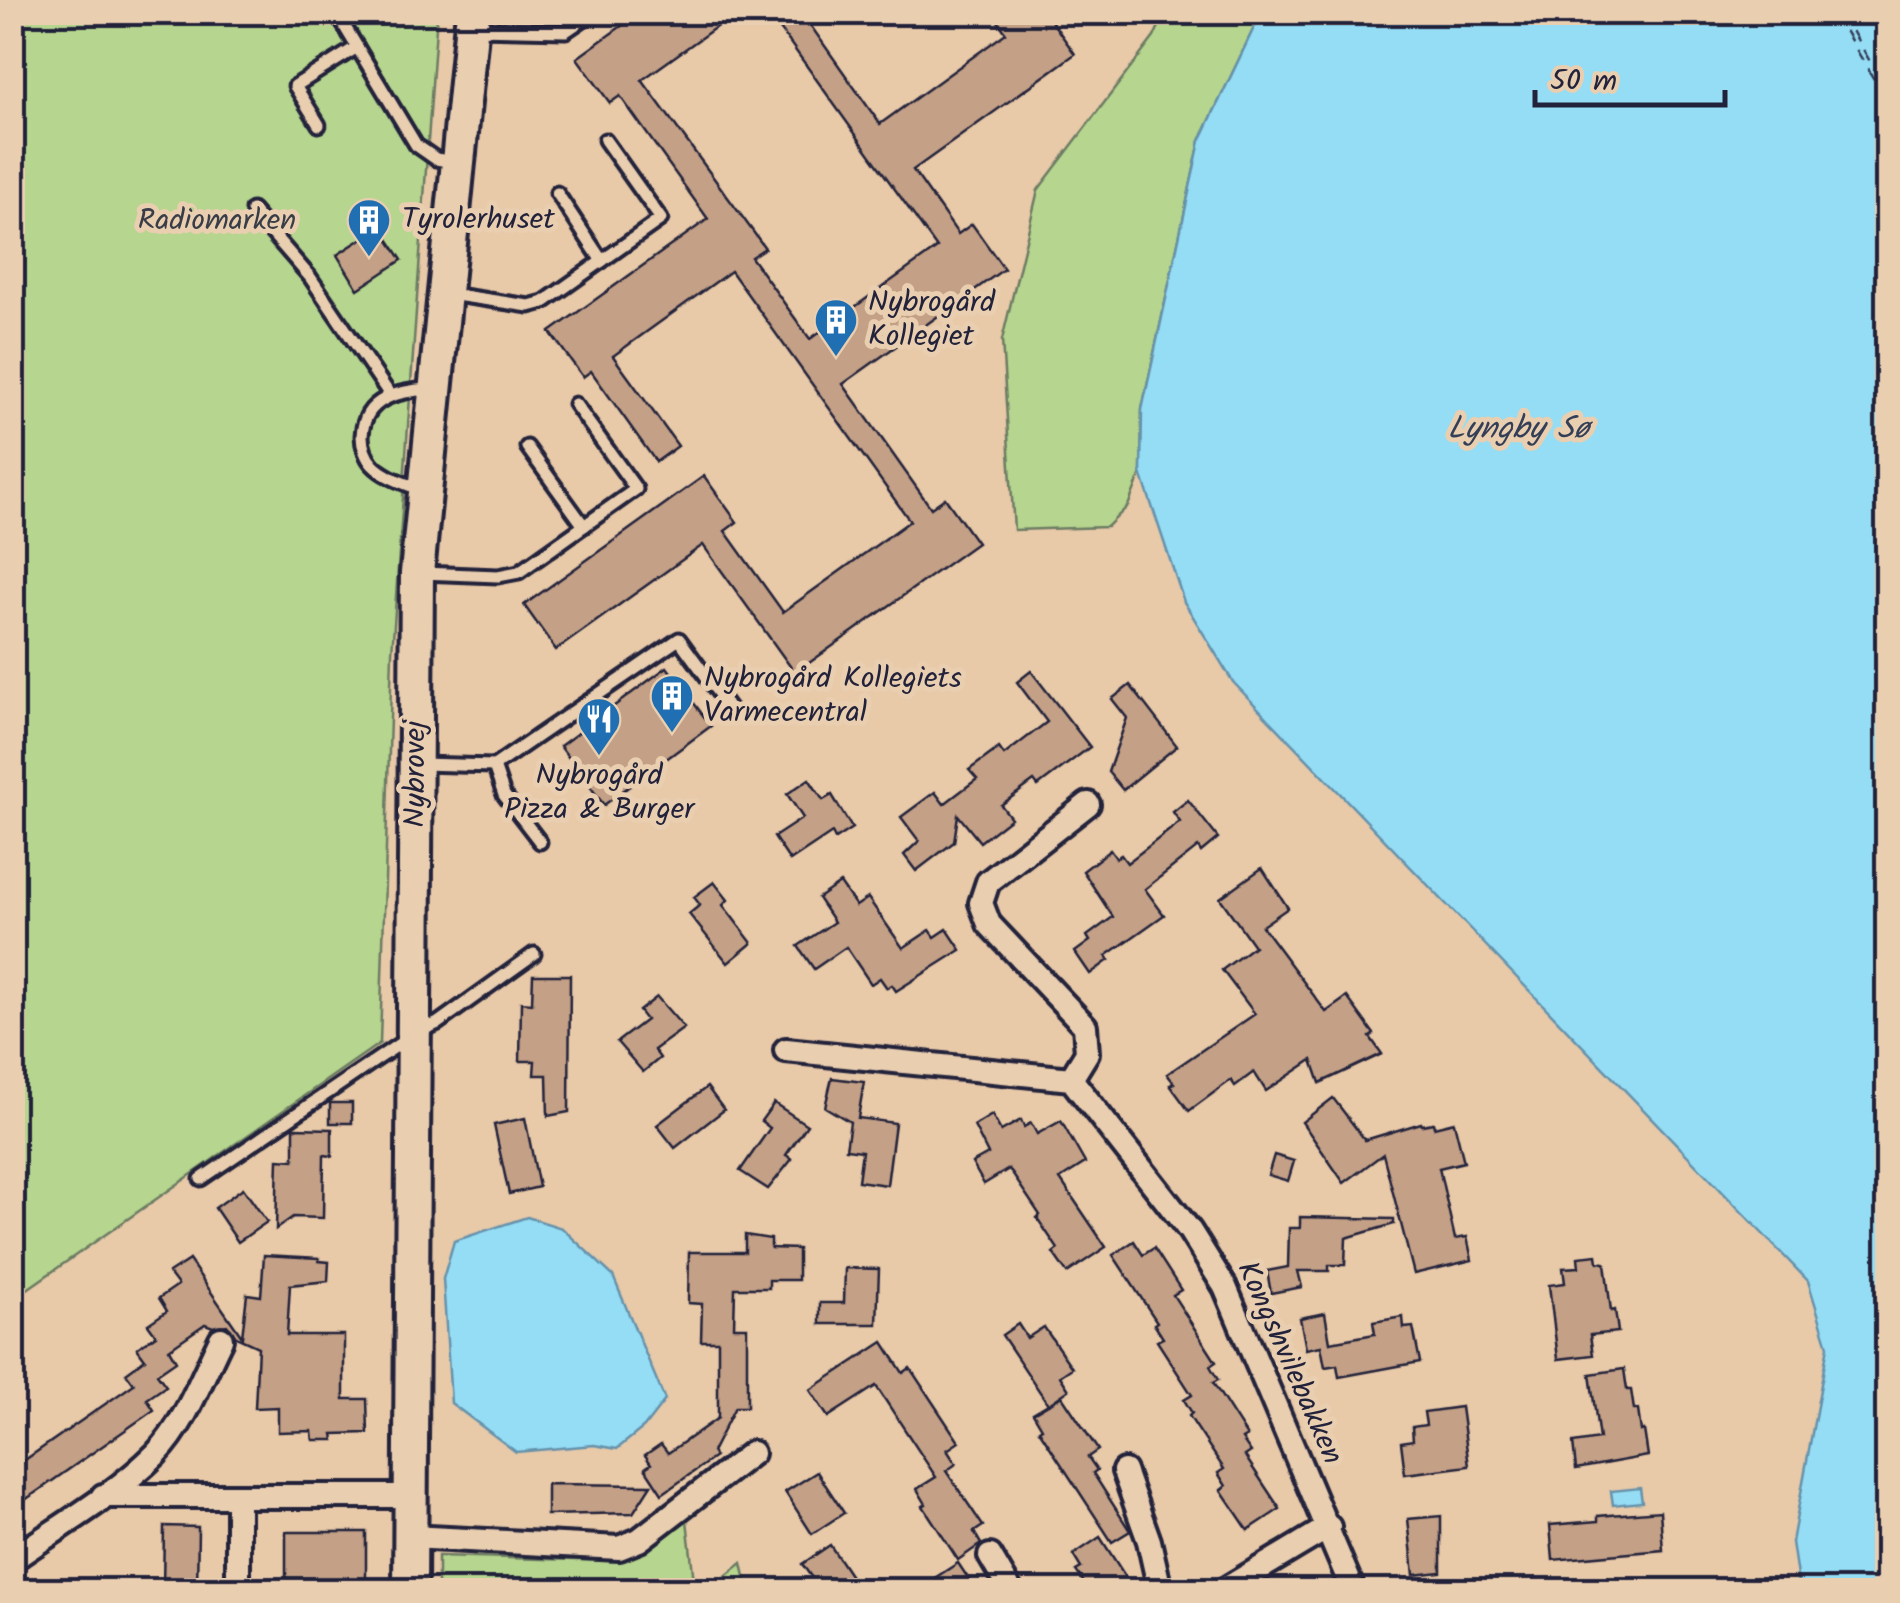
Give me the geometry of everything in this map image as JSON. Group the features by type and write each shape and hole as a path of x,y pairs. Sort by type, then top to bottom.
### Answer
{"street":[{"name":"Nybrovej","path":"410,1590 417,573 472,21"},
{"path":"786,1050 1071,1078 1087,1053 1085,1026 989,924 981,902 988,882 1088,804"},
{"name":"Kongshvilebakken","path":"1071,1078 1190,1231 1238,1312 1353,1590"},
{"path":"12,1560 156,1454 175,1429 221,1339"},
{"path":"410,1537 622,1548 639,1540 752,1452"},
{"path":"1124,1472 1149,1541 1160,1590"},
{"path":"104,1496 411,1496"},
{"path":"238,1496 238,1590"},
{"path":"1224,1590 1329,1527"},
{"path":"990,1556 1010,1590"}],"lane":[{"path":"336,12 416,145 436,159 458,163"},
{"path":"472,21 566,31 594,12"},
{"path":"318,125 295,86 357,46"},
{"path":"445,294 529,306 544,302 662,219 604,140"},
{"path":"556,193 602,261"},
{"path":"252,210 310,277 390,394"},
{"path":"423,491 378,470 366,454 362,432 379,400 390,394 434,388"},
{"path":"417,573 498,576 519,572 636,490 575,404"},
{"path":"526,447 584,526"},
{"path":"416,764 494,766 679,640 733,713"},
{"path":"494,766 504,795 540,842"},
{"path":"201,1179 414,1034 438,1023 534,954"}],"green space":[{"name":"Radiomarken","path":"13,13 437,13 392,653 380,1043 13,1299"},
{"path":"1165,13 1261,13 1200,141 1142,409 1141,473 1128,506 1107,527 1014,530 1002,340 1038,190 1154,37"},
{"path":"687,1520 695,1590 438,1590 438,1556 613,1561 642,1549"},
{"path":"742,1563 748,1590 708,1590"}],"water":[{"name":"Lyngby Sø","path":"1261,13 1887,13 1887,1590 1799,1590 1792,1542 1828,1346 1808,1281 1233,682 1184,602 1141,473 1142,410 1200,141"},
{"path":"527,1217 562,1228 613,1276 665,1400 644,1427 617,1449 594,1445 516,1452 451,1403 443,1279 454,1241"},
{"path":"1640,1488 1642,1502 1613,1505 1611,1491"}],"building":[{"name":"Nybrogård Kollegiet","path":"641,12 737,12 642,80 765,248 751,257 810,339 937,248 768,12 801,12 880,124 1006,33 992,12 1045,12 1075,54 913,170 958,234 972,224 1004,269 843,384 931,508 945,498 977,543 795,673 703,545 556,650 524,605 704,476 737,522 725,531 783,612 910,521 731,271 613,356 678,446 656,462 591,371 583,377 550,332 708,219 620,96 610,103 577,58"},
{"name":"Tyrolerhuset","path":"380,227 402,260 358,289 337,255"},
{"name":"Nybrogård Kollegiets Varmecentral","path":"667,667 711,726 604,805 560,746"},
{"path":"1031,671 1090,747 1038,786 1034,781 1001,805 1011,818 980,842 958,815 954,842 916,871 904,855 919,841 901,817 935,792 944,804 977,779 969,770 999,748 1004,755 1047,722 1017,682"},
{"path":"1130,685 1177,746 1123,790 1108,772 1127,718 1112,699"},
{"path":"809,779 823,800 832,795 852,828 835,839 832,833 790,861 774,837 803,818 787,794"},
{"path":"1188,800 1218,838 1201,852 1198,847 1145,889 1164,915 1106,956 1109,960 1090,974 1075,952 1090,941 1087,936 1113,917 1083,871 1110,850 1127,863 1180,822 1173,812"},
{"path":"1262,868 1288,908 1262,926 1326,1012 1347,997 1374,1034 1370,1037 1382,1054 1320,1083 1312,1060 1266,1091 1254,1072 1235,1086 1231,1080 1189,1111 1170,1085 1174,1083 1167,1074 1255,1014 1222,970 1254,946 1220,898"},
{"path":"714,882 728,900 723,905 752,943 728,963 689,914 700,905 694,897"},
{"path":"840,883 856,906 868,898 903,948 930,930 935,937 947,929 961,950 896,991 892,985 887,988 880,978 871,984 846,947 814,969 798,946 834,922 818,898"},
{"path":"533,975 570,975 569,1112 548,1116 547,1075 534,1075 535,1061 520,1061 521,1002 532,1003"},
{"path":"657,997 684,1028 654,1050 660,1058 643,1072 617,1042 646,1020 639,1011"},
{"path":"832,1078 864,1082 858,1118 895,1123 887,1185 858,1181 862,1151 846,1149 850,1122 825,1107"},
{"path":"707,1087 724,1110 675,1148 657,1125"},
{"path":"1333,1098 1365,1140 1421,1123 1433,1123 1434,1127 1454,1122 1464,1162 1439,1168 1455,1239 1467,1237 1472,1260 1414,1274 1383,1154 1344,1183 1302,1122"},
{"path":"330,1103 352,1103 352,1123 330,1123"},
{"path":"774,1103 807,1125 786,1155 792,1159 768,1189 740,1171 770,1128 761,1121"},
{"path":"992,1115 1001,1131 1021,1120 1024,1127 1031,1123 1037,1134 1061,1121 1085,1163 1060,1179 1106,1247 1067,1273 1053,1253 1058,1249 1037,1218 1040,1215 1009,1169 984,1184 972,1163 988,1154 974,1126"},
{"path":"525,1118 539,1187 509,1194 494,1125"},
{"path":"294,1128 332,1129 332,1156 324,1155 323,1218 293,1217 276,1229 278,1159 294,1160"},
{"path":"1274,1155 1294,1161 1288,1181 1268,1175"},
{"path":"243,1188 267,1222 238,1242 215,1208"},
{"path":"1300,1217 1394,1219 1394,1224 1346,1238 1345,1265 1329,1265 1329,1271 1298,1271 1302,1287 1271,1293 1267,1271 1288,1267 1289,1228 1300,1228"},
{"path":"745,1235 771,1239 771,1248 798,1249 798,1280 769,1280 769,1288 735,1288 734,1327 747,1327 747,1407 735,1407 712,1452 715,1457 662,1494 645,1468 651,1464 645,1455 661,1444 668,1453 718,1418 718,1341 701,1341 702,1304 688,1303 689,1252 745,1252"},
{"path":"1134,1241 1143,1255 1154,1248 1181,1290 1173,1295 1216,1362 1210,1366 1218,1380 1213,1383 1247,1436 1242,1439 1251,1452 1245,1456 1280,1509 1248,1530 1221,1490 1226,1486 1218,1473 1224,1469 1189,1416 1192,1413 1184,1400 1192,1395 1157,1341 1163,1338 1154,1324 1157,1322 1113,1255"},
{"path":"264,1255 329,1262 328,1281 290,1285 287,1335 344,1335 344,1399 367,1399 368,1433 333,1434 334,1440 313,1440 312,1431 278,1432 278,1407 255,1408 258,1347 236,1337 227,1325 205,1324 169,1349 176,1361 157,1374 166,1386 147,1399 154,1410 12,1509 12,1469 134,1384 126,1373 145,1359 137,1348 156,1335 148,1324 167,1311 159,1298 178,1285 169,1273 189,1260 242,1337 247,1294 261,1296"},
{"path":"1597,1255 1598,1262 1605,1263 1618,1332 1590,1335 1593,1355 1558,1359 1549,1285 1565,1283 1563,1268 1579,1267 1578,1257"},
{"path":"845,1268 879,1269 877,1324 820,1324 820,1303 844,1303"},
{"path":"1325,1313 1330,1342 1375,1334 1373,1322 1403,1317 1404,1328 1413,1327 1420,1362 1339,1377 1337,1365 1325,1367 1321,1346 1306,1349 1300,1318"},
{"path":"1018,1324 1027,1338 1044,1327 1072,1368 1060,1376 1069,1390 1049,1404 1062,1396 1098,1450 1088,1457 1097,1470 1093,1473 1130,1531 1112,1542 1039,1430 1042,1428 1033,1413 1048,1404 1002,1335"},
{"path":"883,1342 903,1373 910,1368 959,1442 947,1450 956,1464 946,1471 983,1526 974,1532 981,1544 958,1560 923,1506 926,1504 917,1489 936,1477 876,1386 828,1417 810,1390"},
{"path":"1624,1369 1627,1390 1631,1390 1634,1410 1638,1410 1641,1431 1644,1430 1648,1456 1576,1469 1573,1443 1599,1439 1590,1374"},
{"path":"1461,1407 1469,1466 1405,1474 1401,1442 1413,1440 1412,1427 1426,1425 1424,1412"},
{"path":"817,1472 844,1513 812,1534 785,1492"},
{"path":"547,1484 651,1485 633,1513 547,1515"},
{"path":"1660,1511 1663,1550 1553,1560 1550,1525"},
{"path":"1441,1516 1441,1572 1414,1575 1408,1519"},
{"path":"164,1526 198,1527 197,1590 163,1590"},
{"path":"286,1532 366,1532 366,1590 286,1590"},
{"path":"1100,1537 1134,1590 1089,1590 1076,1571 1081,1568 1073,1555"},
{"path":"830,1545 860,1590 793,1590 812,1578 802,1564"},
{"path":"958,1563 976,1590 916,1590"}],"ferry route":[{"path":"1834,12 1888,103"},
{"path":"1841,12 1888,92"}],"place":[{"name":"Tyrolerhuset","path":"369,258"},
{"name":"Nybrogård Kollegiet","path":"836,358"},
{"name":"Nybrogård Kollegiets Varmecentral","path":"672,734"},
{"name":"Nybrogård Pizza & Burger","path":"599,757"}]}
